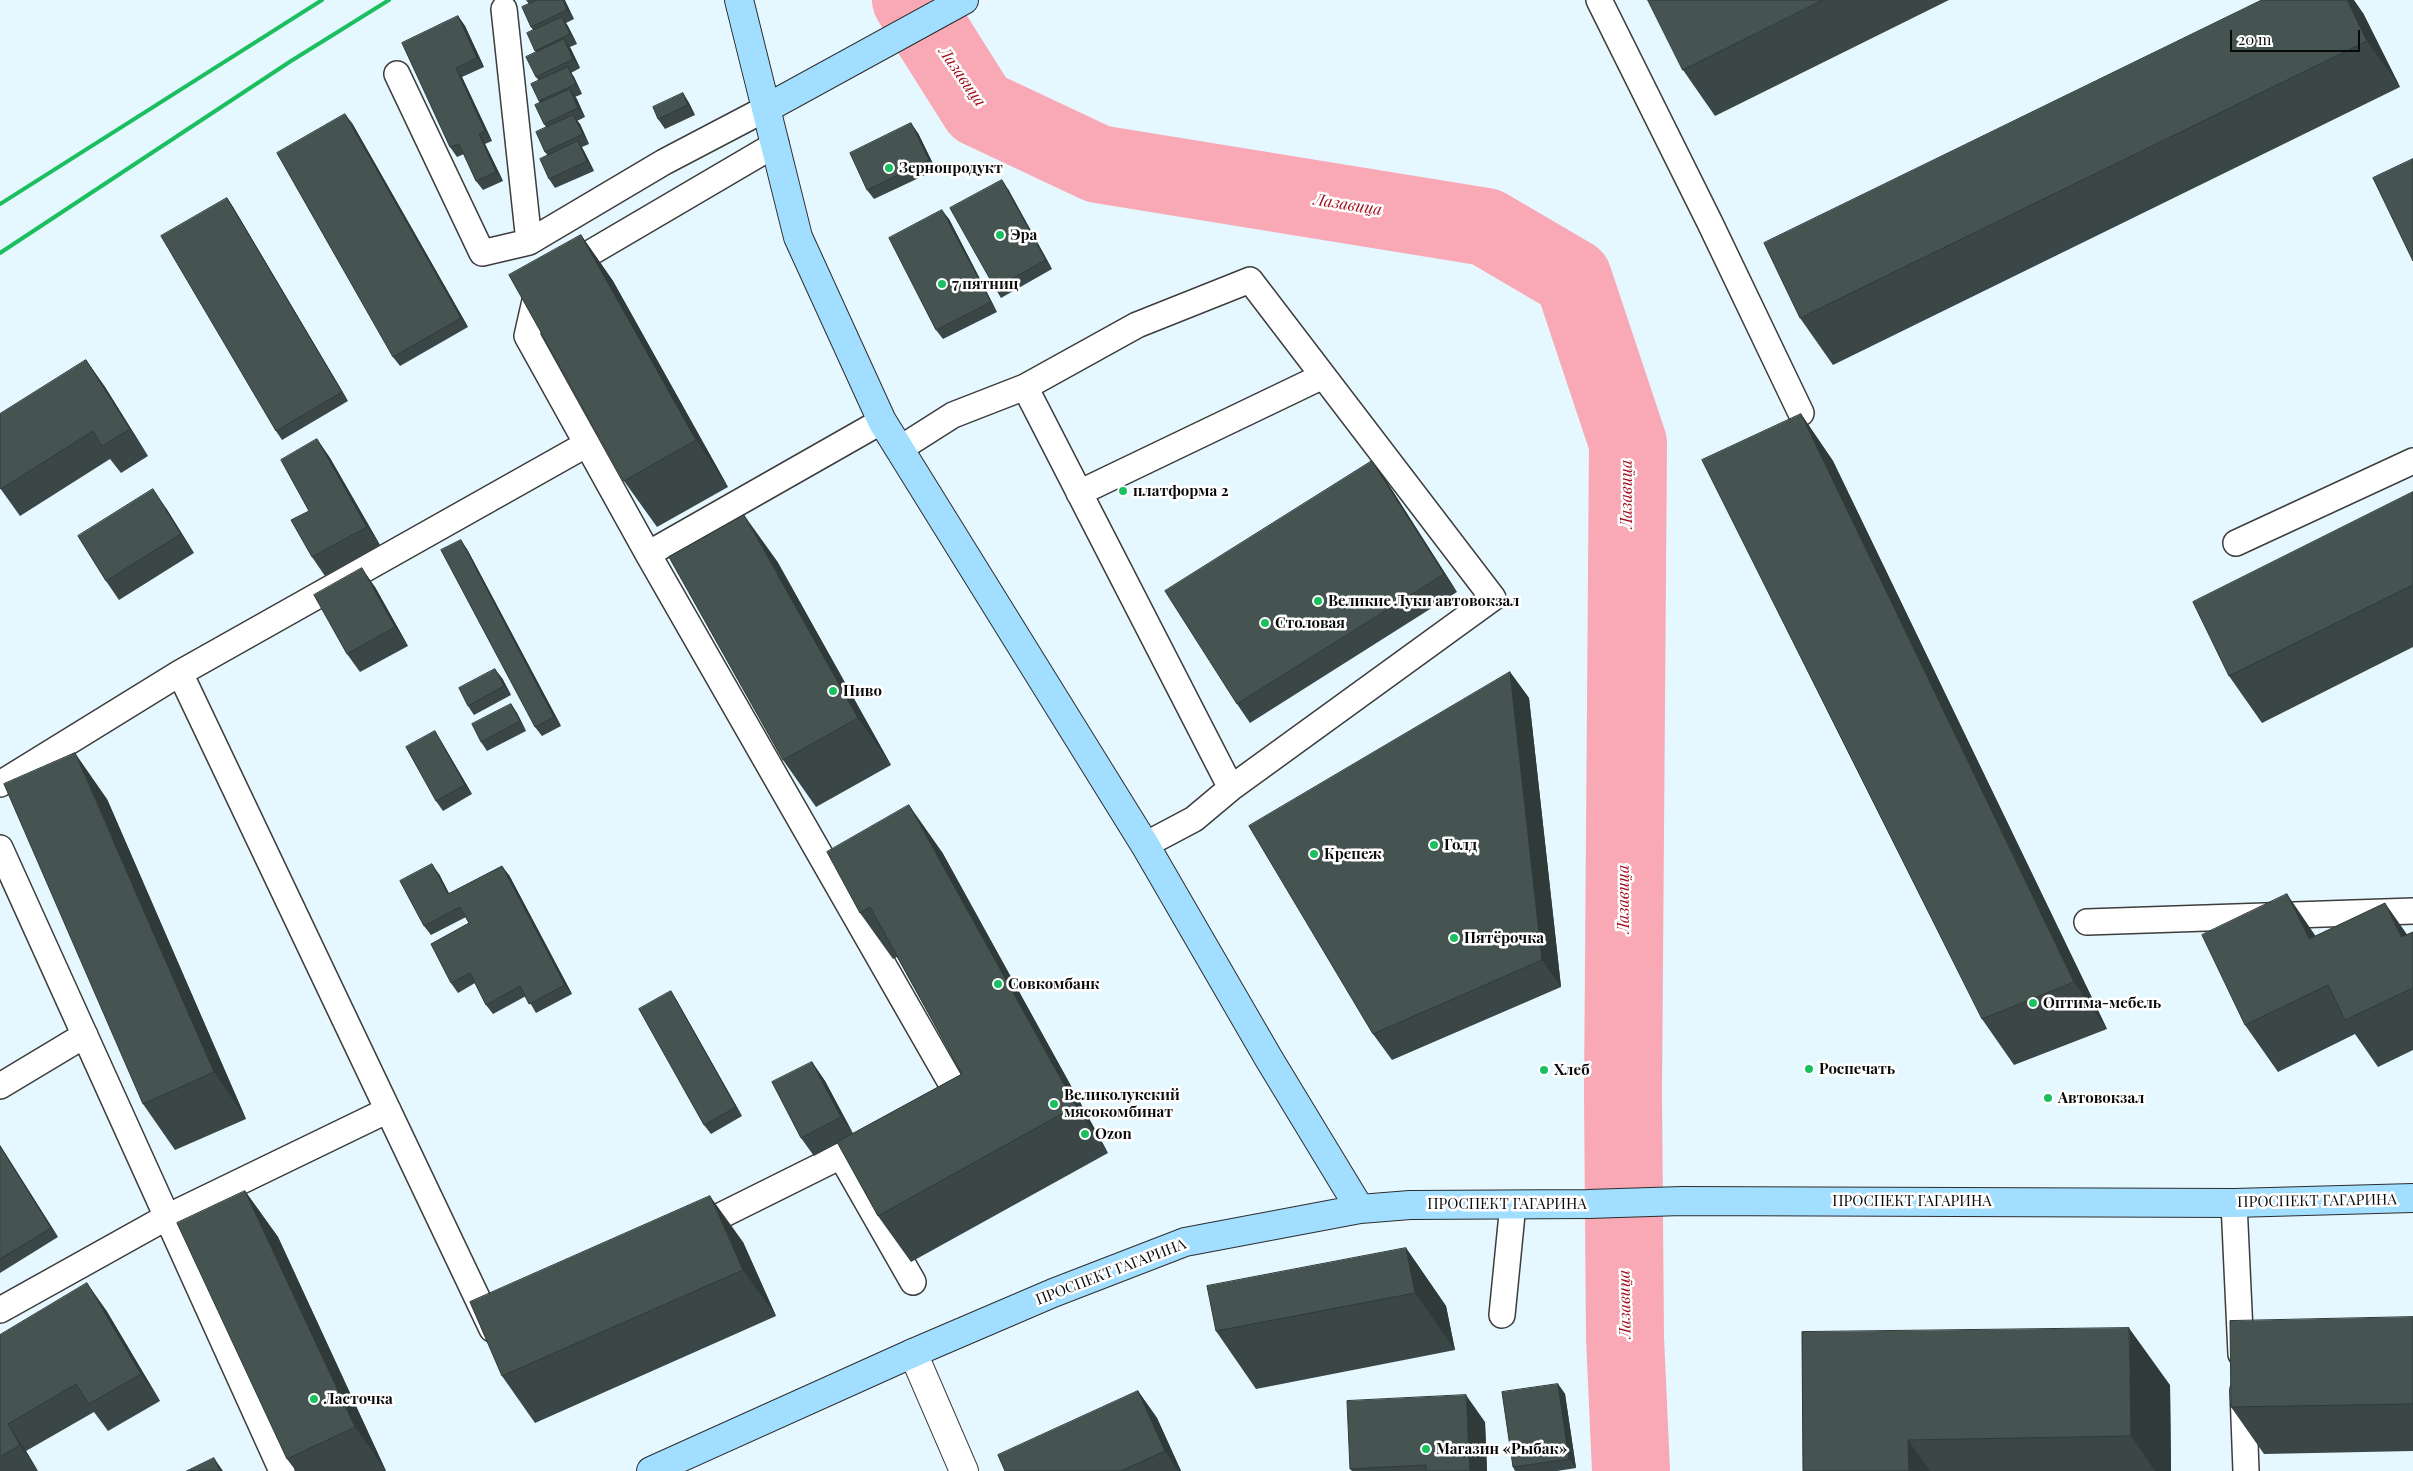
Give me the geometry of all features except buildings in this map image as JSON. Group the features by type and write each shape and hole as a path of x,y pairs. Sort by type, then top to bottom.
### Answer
{"main road":[{"path":"739,0 798,237 882,421 901,448 1145,845 1269,1059 1360,1209"},
{"path":"767,108 958,3"},
{"name":"ПРОСПЕКТ ГАГАРИНА","path":"651,1471 913,1353 1053,1294 1185,1242 1360,1209 1410,1205 1588,1204 1682,1200 2234,1203 2413,1198"}],"street":[{"path":"913,1353 964,1471"}],"lane":[{"path":"1598,0 1710,223 1801,413"},
{"path":"504,9 529,242"},
{"path":"397,74 482,253 529,242 664,162 767,108"},
{"path":"776,144 539,283 527,336 648,554 959,1097 925,1114"},
{"path":"901,448 953,414 1025,387 1137,325 1250,280 1493,598 1231,788 1194,819 1145,845"},
{"path":"1079,493 1323,376"},
{"path":"1025,387 1231,788"},
{"path":"648,554 882,421"},
{"path":"0,784 180,673 587,444"},
{"path":"2236,543 2413,461"},
{"path":"180,673 493,1329 510,1320"},
{"path":"0,848 282,1471"},
{"path":"2087,922 2413,911"},
{"path":"0,1086 85,1035"},
{"path":"0,1310 167,1217 388,1110"},
{"path":"671,1240 891,1131"},
{"path":"841,1156 913,1282"},
{"path":"2234,1203 2246,1471"},
{"path":"1502,1315 1513,1204"}],"waterway":[{"name":"Лазавица","path":"911,0 979,108 1098,164 1486,227 1573,278 1628,443 1623,1093 1625,1338 1631,1471"}],"railway":[{"path":"0,204 322,0"},
{"path":"0,253 291,61 389,0"}],"place":[{"name":"Зернопродукт","path":"889,168"},
{"name":"Эра","path":"1000,235"},
{"name":"7 пятниц","path":"942,284"},
{"name":"платформа 2","path":"1123,491"},
{"name":"Великие Луки автовокзал","path":"1318,601"},
{"name":"Столовая","path":"1265,623"},
{"name":"Пиво","path":"833,691"},
{"name":"Голд","path":"1434,845"},
{"name":"Крепеж","path":"1314,854"},
{"name":"Пятёрочка","path":"1454,938"},
{"name":"Совкомбанк","path":"998,984"},
{"name":"Оптима-мебель","path":"2033,1003"},
{"name":"Роспечать","path":"1809,1069"},
{"name":"Хлеб","path":"1544,1070"},
{"name":"Автовокзал","path":"2048,1098"},
{"name":"Великолукский мясокомбинат","path":"1054,1104"},
{"name":"Ozon","path":"1085,1134"},
{"name":"Ласточка","path":"314,1399"},
{"name":"Магазин «Рыбак»","path":"1426,1449"}]}
